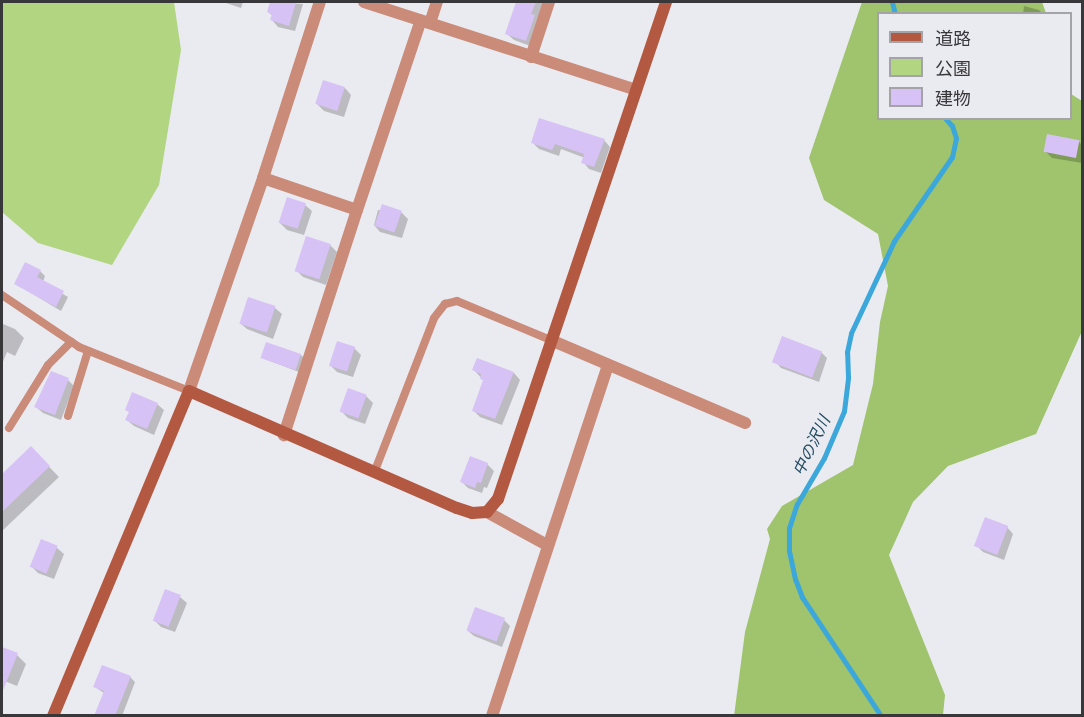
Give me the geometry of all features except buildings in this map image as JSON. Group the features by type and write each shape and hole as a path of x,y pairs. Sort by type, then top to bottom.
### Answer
{"street":[{"path":"52,716 189,391 263,178 320,2"},
{"path":"364,2 636,90"},
{"path":"284,435 357,210 425,21 437,2"},
{"path":"531,57 549,2"},
{"path":"487,512 498,499 666,2"},
{"path":"263,178 357,210"},
{"path":"553,341 745,423"},
{"path":"492,716 608,366"},
{"path":"189,391 284,435 457,508 471,513 487,512 547,545"}],"lane":[{"path":"2,295 88,351 189,391"},
{"path":"375,473 434,318 445,304 457,302 553,341"},
{"path":"9,428 48,365 71,342"},
{"path":"68,416 88,351"}],"green space":[{"path":"2,2 174,2 181,50 159,185 112,265 38,243 2,212"},
{"path":"862,2 1042,2 1046,12 877,12 877,120 1072,120 1072,95 1082,101 1082,331 1036,434 948,466 913,502 889,555 945,695 943,715 734,716 745,632 770,539 767,529 782,506 853,465 873,384 880,322 888,286 878,234 824,200 809,158"}],"waterway":[{"name":"中の沢川","path":"892,2 894,12"},
{"name":"中の沢川","path":"881,716 802,597 795,579 789,550 789,528 797,504 824,458 844,411 848,377 847,352 851,333 894,241 952,157 956,138 952,126 947,120"}]}
